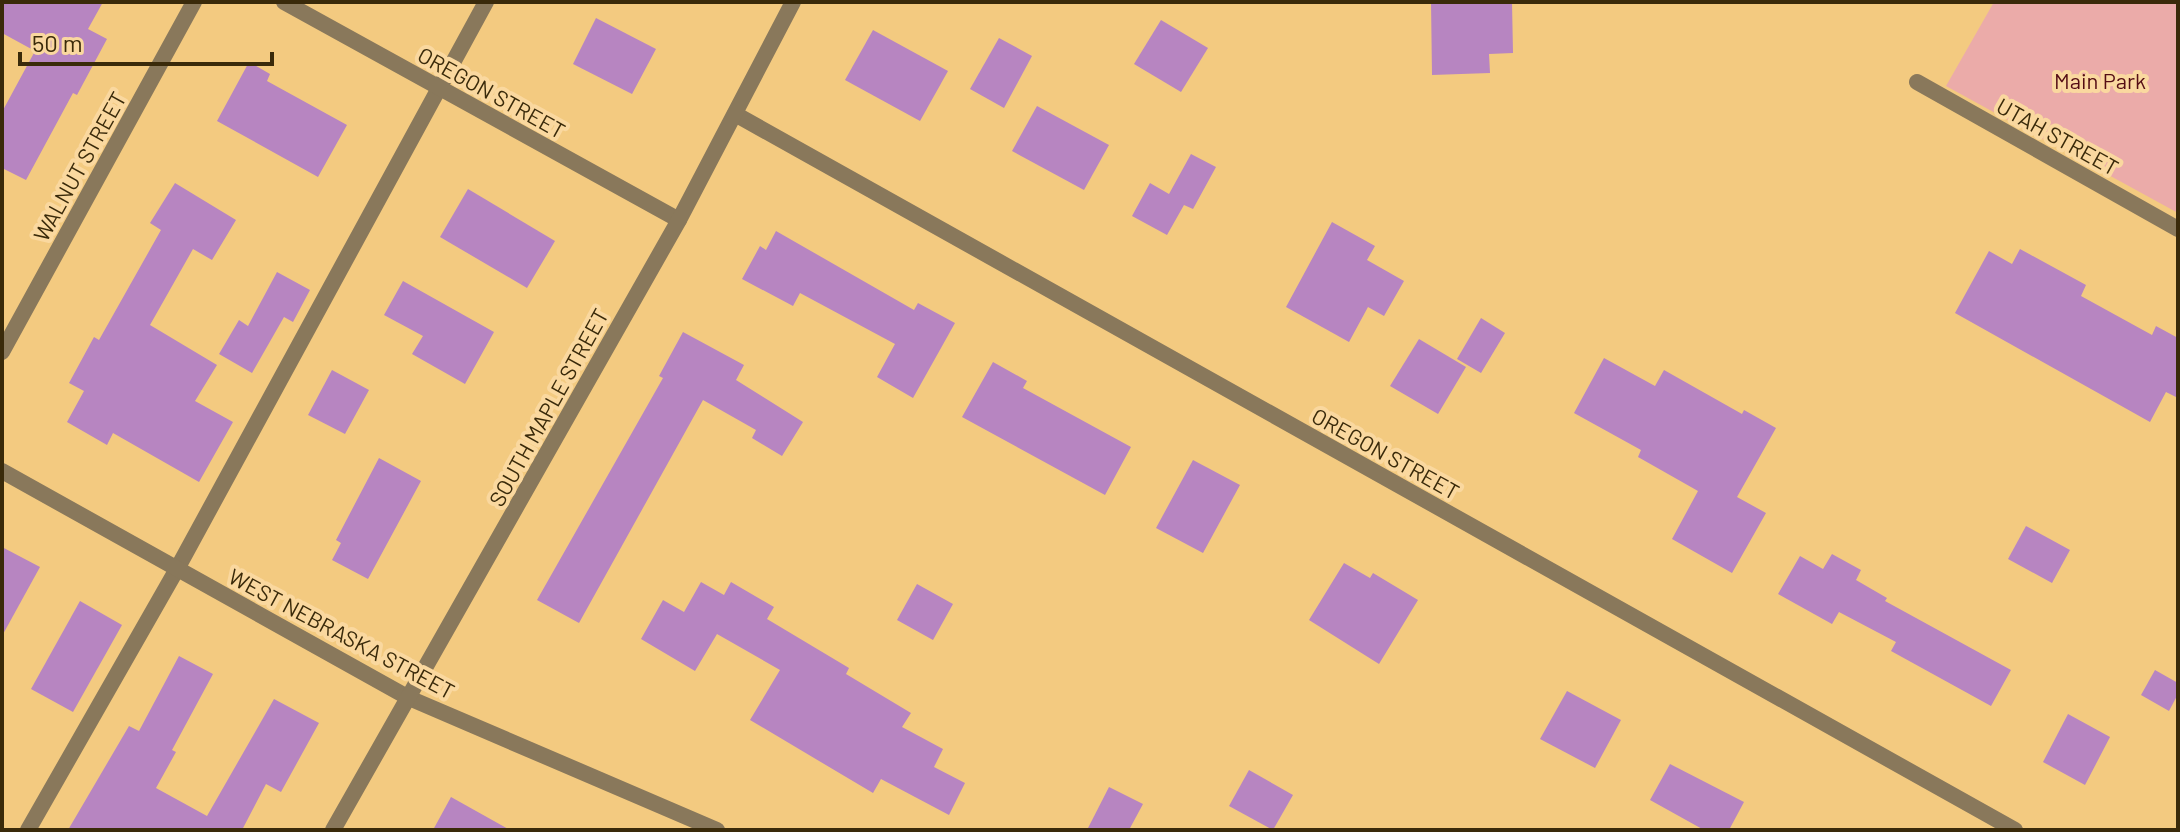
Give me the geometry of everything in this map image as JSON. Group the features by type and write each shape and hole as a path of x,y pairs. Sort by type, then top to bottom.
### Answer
{"street":[{"name":"WALNUT STREET","path":"2,352 194,2"},
{"name":"OREGON STREET","path":"284,2 679,220"},
{"path":"28,830 177,569 486,2"},
{"name":"SOUTH MAPLE STREET","path":"333,830 679,220 793,2"},
{"name":"UTAH STREET","path":"1917,82 2178,229"},
{"name":"OREGON STREET","path":"735,114 2015,830"},
{"name":"WEST NEBRASKA STREET","path":"2,471 409,698 717,830"}],"green space":[{"name":"Main Park","path":"1994,2 2178,2 2178,213 1946,86"}],"building":[{"path":"2,2 103,2 88,29 107,39 77,95 73,93 26,180 2,168 2,112 35,51 2,33"},
{"path":"1431,2 1512,2 1513,53 1489,54 1490,73 1432,75"},
{"path":"596,18 656,49 632,94 573,64"},
{"path":"1161,20 1208,48 1181,92 1134,64"},
{"path":"873,30 948,71 920,121 845,80"},
{"path":"999,38 1032,56 1004,108 970,89"},
{"path":"249,62 270,74 267,81 347,125 318,177 217,121"},
{"path":"1037,106 1109,145 1084,190 1012,151"},
{"path":"1191,154 1216,167 1193,209 1184,205 1167,235 1132,216 1150,183 1169,194"},
{"path":"175,183 236,220 212,260 193,249 150,325 217,365 195,401 233,422 199,482 113,433 107,445 67,422 84,391 69,383 94,337 99,340 161,230 150,223"},
{"path":"468,189 555,241 527,288 440,237"},
{"path":"1332,222 1375,246 1367,260 1404,281 1384,316 1368,307 1349,342 1286,307"},
{"path":"776,231 914,310 918,303 955,323 913,398 877,377 895,344 800,293 793,306 742,279 760,246 766,250"},
{"path":"2020,249 2086,285 2081,296 2152,335 2156,326 2178,338 2178,398 2166,392 2150,422 1955,313 1989,251 2012,264"},
{"path":"277,272 310,290 293,322 284,317 252,373 219,354 239,320 248,326"},
{"path":"403,281 494,332 465,384 412,354 423,336 384,315"},
{"path":"1481,318 1505,333 1481,373 1457,359"},
{"path":"683,332 744,365 736,380 803,422 782,456 752,438 756,430 703,400 579,623 537,600 663,378 659,376"},
{"path":"1419,339 1466,367 1438,414 1390,386"},
{"path":"1604,358 1655,386 1664,370 1742,414 1744,410 1776,428 1737,497 1766,513 1732,573 1672,539 1698,491 1638,457 1641,450 1574,413"},
{"path":"993,362 1027,381 1023,388 1131,447 1105,495 962,417"},
{"path":"332,370 369,390 345,434 308,415"},
{"path":"379,458 421,481 368,579 332,560 341,543 336,540"},
{"path":"1193,460 1240,485 1203,553 1156,528"},
{"path":"2026,526 2070,550 2052,583 2008,559"},
{"path":"2,547 40,567 2,636"},
{"path":"1832,554 1861,570 1856,580 1887,598 1885,601 2011,670 1991,706 1891,651 1896,642 1839,612 1832,624 1778,594 1800,556 1823,569"},
{"path":"1344,563 1370,578 1373,573 1418,600 1379,664 1309,620"},
{"path":"701,582 724,595 731,582 774,607 767,619 849,668 846,674 911,713 902,727 943,749 934,767 965,783 949,815 881,779 873,793 750,720 780,670 717,634 695,671 641,639 663,600 684,612"},
{"path":"917,584 953,604 933,640 897,620"},
{"path":"80,601 122,625 73,712 31,689"},
{"path":"179,656 213,674 172,750 176,752 156,788 207,816 274,699 319,723 281,792 266,784 242,830 68,830 129,726 139,731"},
{"path":"2155,670 2178,683 2178,694 2169,711 2141,695"},
{"path":"1567,691 1621,720 1595,768 1540,739"},
{"path":"2068,714 2110,737 2085,785 2043,762"},
{"path":"1670,764 1744,802 1729,830 1704,830 1650,800"},
{"path":"1249,770 1293,795 1273,830 1229,806"},
{"path":"1109,787 1143,804 1129,830 1087,830"},
{"path":"451,797 510,830 433,830"}]}
